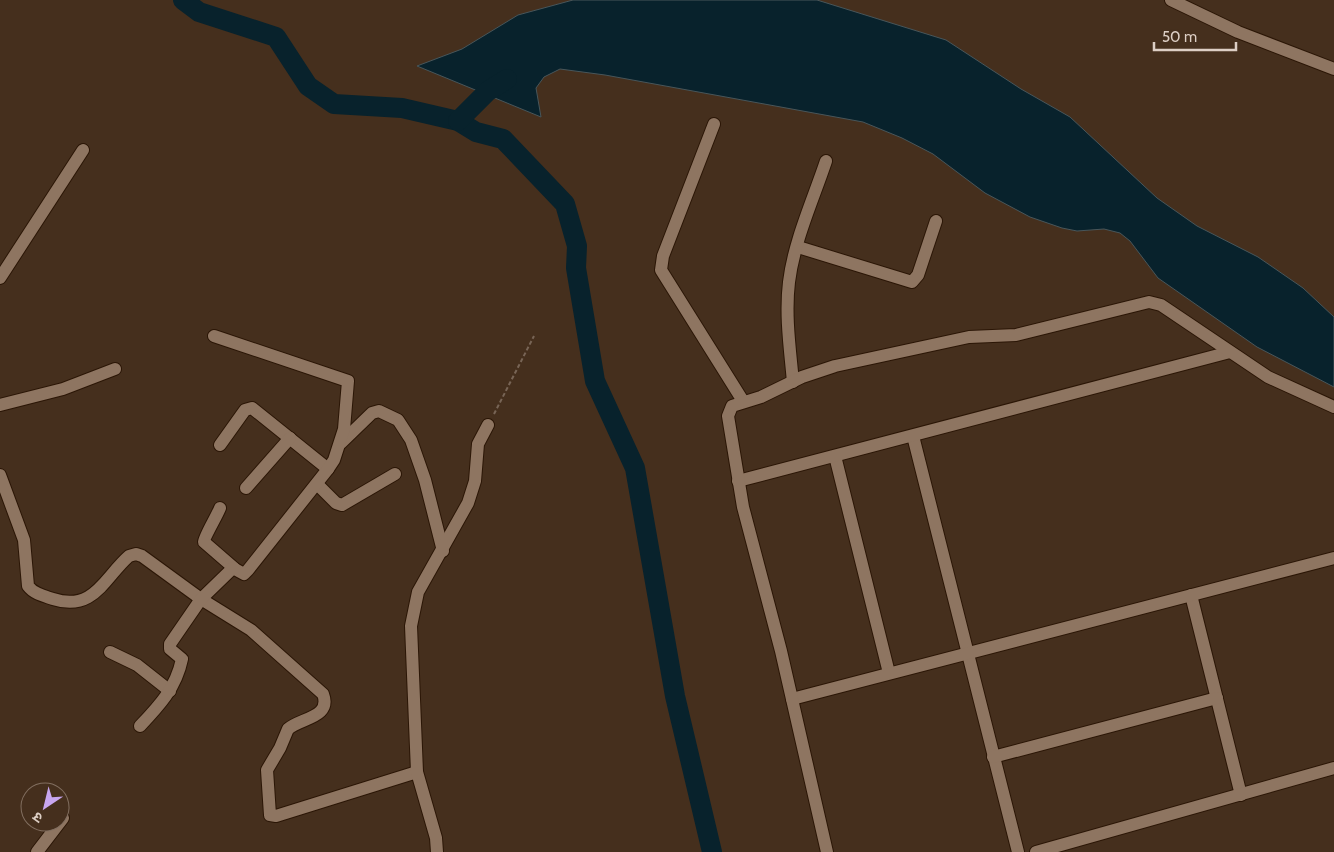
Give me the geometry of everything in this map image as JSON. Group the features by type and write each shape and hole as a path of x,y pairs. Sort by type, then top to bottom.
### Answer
{"street":[{"path":"1171,0 1238,32 1334,68"},
{"path":"714,124 663,256 661,270 743,401"},
{"path":"0,278 83,150"},
{"path":"793,382 787,310 789,282 798,246 826,161"},
{"path":"798,246 912,282 918,275 936,221"},
{"path":"827,852 792,699 738,482 728,412 732,406 835,366 969,337 1016,335 1149,302 1161,305 1268,378 1334,407"},
{"path":"214,336 348,381 344,430 340,445 328,469 246,573 240,573 204,542 205,536 212,528 220,508"},
{"path":"738,482 1230,352"},
{"path":"0,405 63,389 115,369"},
{"path":"220,445 248,408 256,411 328,469"},
{"path":"340,445 372,413 379,411 398,420 411,440 422,472 434,509 443,551"},
{"path":"437,852 436,838 417,772 411,626 418,592 443,551 468,503 475,481 478,444 488,425"},
{"path":"913,436 1018,852"},
{"path":"246,488 290,438"},
{"path":"835,456 889,673"},
{"path":"0,474 24,540 28,586 35,592 67,602 93,596 129,556 136,554 142,556 201,599 251,630 319,691 326,701 320,713 288,729 280,748 269,766 267,775 270,815 276,816 417,772"},
{"path":"317,484 336,503 342,505 394,474"},
{"path":"792,699 1334,558"},
{"path":"140,726 170,691 182,659 170,650 170,644 201,599 234,568"},
{"path":"1191,595 1241,796"},
{"path":"110,652 137,665 170,691"},
{"path":"994,757 1217,698"},
{"path":"1036,852 1055,850 1334,768"},
{"path":"37,852 52,832"}],"path":[{"path":"488,425 534,336"}],"water":[{"path":"573,0 817,0 946,40 1021,89 1070,117 1157,198 1197,226 1258,257 1303,288 1334,317 1334,387 1257,347 1158,278 1130,241 1120,233 1104,229 1077,231 1030,217 985,193 933,154 902,138 863,122 605,75 560,69 544,77 536,88 541,117 417,66 462,49 518,15"}],"waterway":[{"path":"183,0 199,12 276,37 308,86 334,104 402,108 458,121 476,132 503,139 565,204 577,246 576,268 595,381 635,468 675,696 712,852"},
{"path":"458,121 488,91 507,79"}]}
